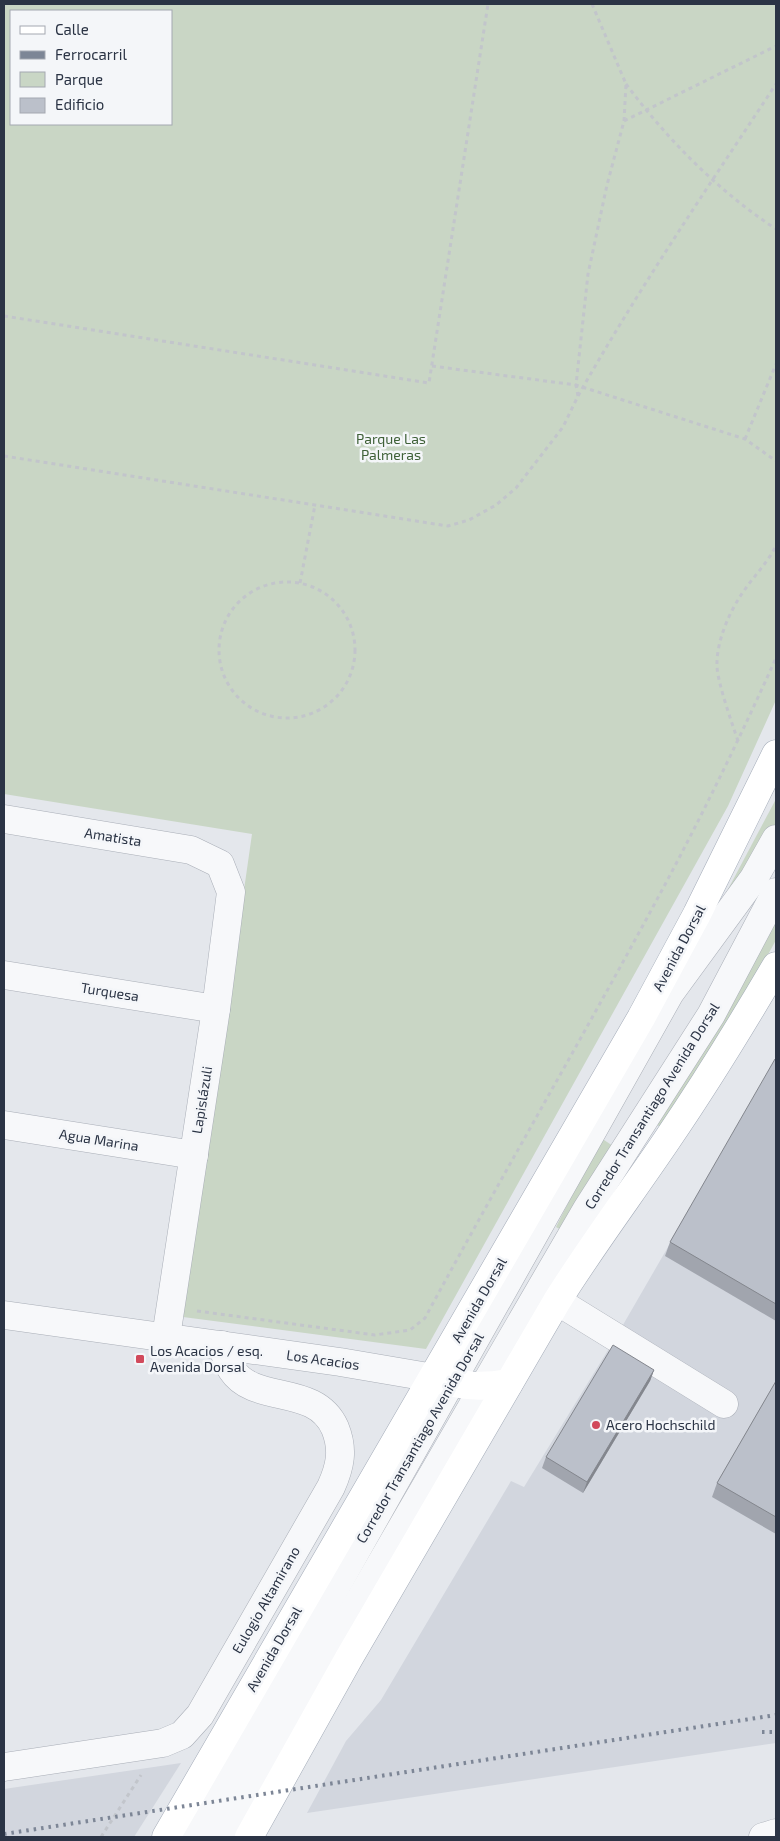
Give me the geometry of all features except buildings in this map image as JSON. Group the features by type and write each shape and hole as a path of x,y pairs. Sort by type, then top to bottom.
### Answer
{"main road":[{"name":"Avenida Dorsal","path":"166,1837 443,1380 697,914 776,754"},
{"path":"249,1837 349,1658 557,1301 585,1256 669,1138 719,1061 776,966"},
{"path":"443,1380 482,1387 509,1383"}],"street":[{"name":"Amatista","path":"4,819 191,850 220,864"},
{"name":"Corredor Transantiago Avenida Dorsal","path":"195,1837 443,1380 533,1234 670,993 690,963 749,885 776,839"},
{"name":"Lapislázuli","path":"166,1337 216,1008 231,892 220,864"},
{"name":"Corredor Transantiago Avenida Dorsal","path":"222,1837 587,1209 711,1015 776,892"},
{"name":"Turquesa","path":"4,975 216,1008"},
{"name":"Agua Marina","path":"4,1125 194,1155"},
{"path":"557,1301 724,1404"},
{"name":"Los Acacios","path":"4,1315 222,1345 443,1380"},
{"name":"Eulogio Altamirano","path":"4,1767 163,1743 182,1735 200,1716 331,1487 341,1458 338,1435 324,1412 312,1403 268,1391 248,1383 232,1371 222,1345"},
{"path":"763,1837 776,1833"}],"path":[{"path":"4,316 429,383 488,4"},
{"path":"592,4 626,84 646,112 688,158 776,229"},
{"path":"624,121 646,112 776,46"},
{"path":"578,396 576,385 588,274 607,185 624,121 626,84"},
{"path":"4,456 448,526 469,520 496,505 516,488 554,440 610,339 713,178 776,84"},
{"path":"745,439 776,364"},
{"path":"432,366 576,385 745,439 776,461"},
{"path":"300,583 315,505"},
{"path":"738,742 717,668 720,646 729,616 741,595 761,571 776,546"},
{"path":"284,581 300,583 307,584 327,594 343,611 353,632 355,655 350,676 338,695 321,709 307,714 278,718 257,711 239,698 226,681 219,659 220,637 228,616 242,598 262,586 284,581"},
{"path":"171,1307 375,1335 410,1330 425,1318 503,1174 655,904 738,742 776,658"},
{"path":"101,1837 163,1743"}],"shaded area":[{"path":"776,1060 776,1743 307,1813 346,1741 381,1700 511,1481 524,1487 616,1337"},
{"path":"181,1763 134,1837 4,1837 4,1789"}],"green space":[{"name":"Parque Las Palmeras","path":"4,4 776,4 776,700 728,806 426,1349 183,1317 252,834 4,794"},
{"path":"776,799 776,823 740,885 725,895"},
{"path":"776,917 776,940 749,989 663,1128 655,1124"},
{"path":"601,1138 616,1148 563,1231 556,1227"}],"railway":[{"path":"4,1834 776,1715"},
{"path":"762,1732 776,1732"}],"place":[{"name":"Los Acacios / esq. Avenida Dorsal","path":"140,1359"},
{"name":"Acero Hochschild","path":"596,1425"}]}
